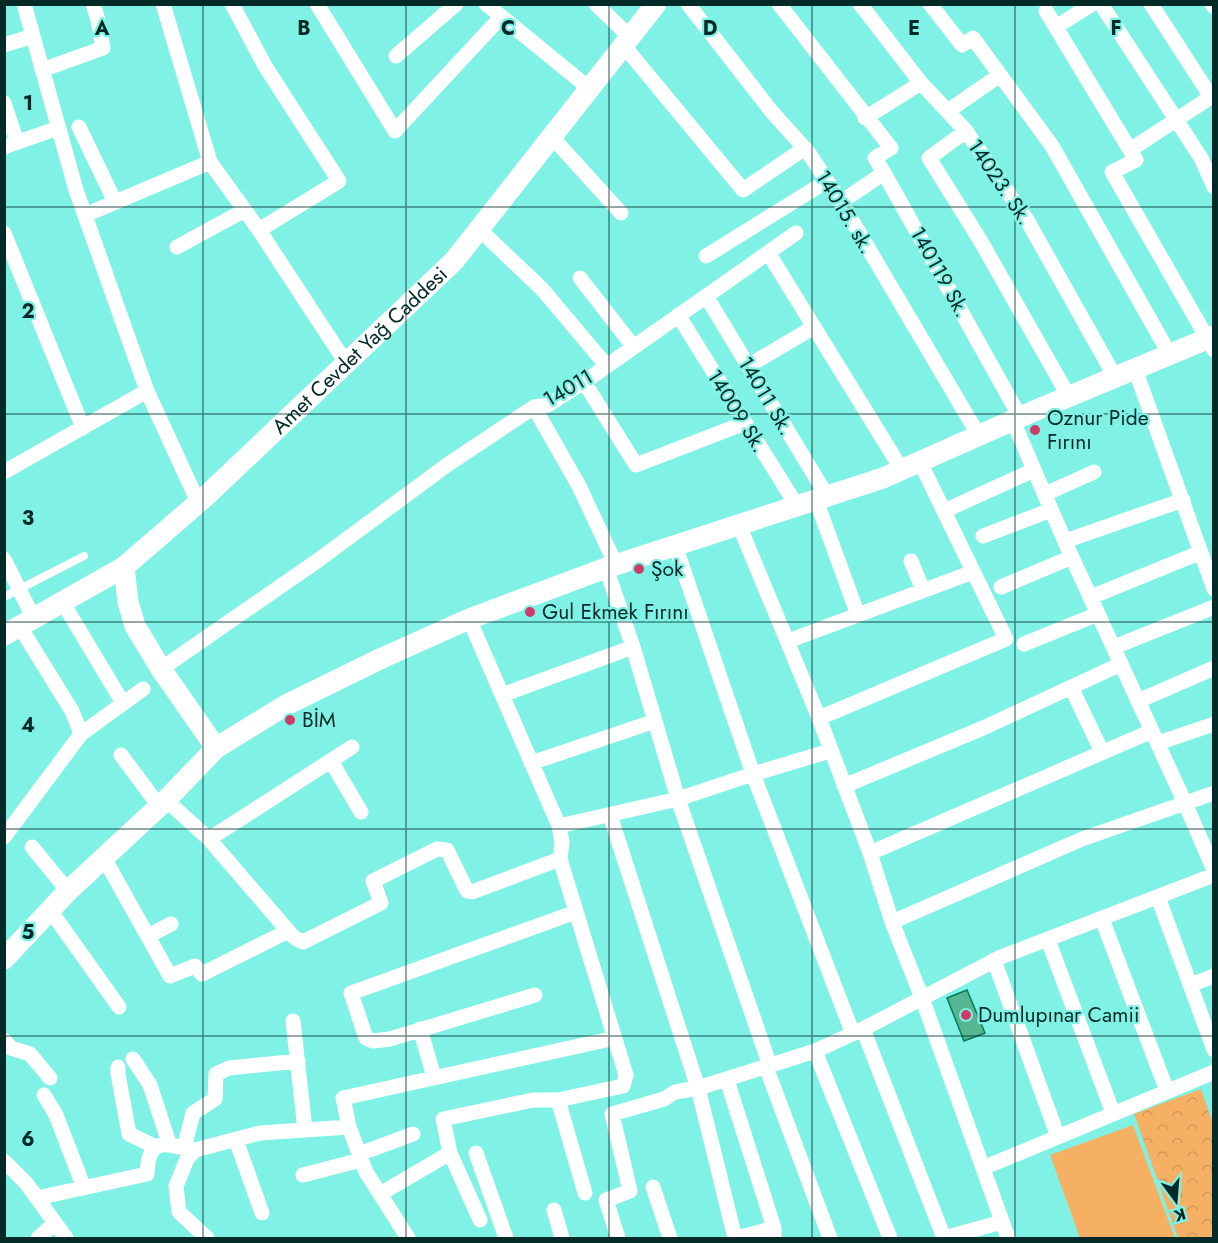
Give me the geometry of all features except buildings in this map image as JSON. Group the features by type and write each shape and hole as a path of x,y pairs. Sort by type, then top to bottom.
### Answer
{"main road":[{"name":"Amet Cevdet Yağ Caddesi","path":"20,627 124,567 198,502 454,261 656,4"},
{"path":"4,959 68,891 162,803 216,748 286,705 469,619 675,545 883,478 1170,354 1212,342"},
{"path":"124,567 128,602 135,626 161,669 216,748"}],"street":[{"path":"24,4 85,215 147,391 198,502"},
{"path":"42,70 103,48 93,4"},
{"path":"163,4 210,162 260,230 346,363"},
{"path":"232,4 265,66 339,181 260,230"},
{"path":"317,4 395,131 501,17"},
{"path":"396,56 456,4"},
{"path":"486,4 590,89"},
{"path":"596,4 743,190 805,148"},
{"name":"14015. sk.","path":"688,4 772,112 805,148 841,202 979,436"},
{"path":"779,4 891,148 875,158 884,173 841,202"},
{"name":"14023. Sk.","path":"860,4 921,83 966,131 1026,220 1115,377"},
{"path":"930,4 962,45 973,38 1052,146 1170,354"},
{"path":"1056,27 1092,4"},
{"path":"1101,4 1201,158 1214,186"},
{"path":"1130,150 1212,96 1151,4"},
{"path":"1046,11 1136,160 1112,172 1212,342"},
{"path":"4,45 33,36"},
{"path":"948,111 1000,75"},
{"path":"865,117 921,83"},
{"path":"4,103 11,145 58,128"},
{"path":"79,127 116,202"},
{"path":"966,131 929,158 980,240 1069,397"},
{"path":"552,137 621,213"},
{"path":"85,215 210,162"},
{"name":"140119 Sk.","path":"884,173 1016,419 1051,510 1214,870"},
{"path":"706,256 827,181"},
{"path":"177,247 245,210"},
{"path":"479,229 542,289 606,365"},
{"path":"4,233 83,428"},
{"name":"14011","path":"161,669 317,561 447,465 534,407 548,405 584,382 796,233"},
{"path":"769,254 814,327 944,511 1006,639 819,718"},
{"path":"580,278 633,346"},
{"name":"14011 Sk.","path":"706,296 748,366 813,501"},
{"name":"14009 Sk.","path":"678,315 745,423 813,501"},
{"path":"748,366 814,327"},
{"path":"1136,369 1183,500 1199,553 1213,585"},
{"path":"584,382 636,465 745,423"},
{"path":"6,465 83,428 147,391"},
{"path":"534,407 579,486 611,567 678,799 768,1067 830,1239"},
{"path":"944,511 1034,470"},
{"path":"1045,494 1094,472"},
{"path":"1065,541 1183,500"},
{"path":"813,501 858,615"},
{"path":"983,536 1051,510"},
{"path":"739,525 819,718 870,853 892,922 1008,1239"},
{"path":"675,545 753,774 944,1239 1002,1222"},
{"path":"1091,597 1199,553"},
{"path":"1001,587 1072,557"},
{"path":"4,560 19,589 20,627 72,711 81,734"},
{"path":"911,561 923,590"},
{"path":"788,641 973,572"},
{"path":"63,603 123,703"},
{"path":"1114,647 1214,607"},
{"path":"1024,644 1098,614"},
{"path":"469,619 559,826 562,842 560,859 626,1075 622,1086 558,1100 533,1100 443,1119 450,1153 480,1220"},
{"path":"502,695 633,647"},
{"path":"844,786 983,728 1121,664"},
{"path":"1138,701 1214,668"},
{"path":"1071,687 1102,752"},
{"path":"4,837 81,734 143,689"},
{"path":"531,763 655,721"},
{"path":"870,853 1102,752 1214,724"},
{"path":"210,839 352,747"},
{"path":"559,826 678,799 830,751"},
{"path":"121,754 162,803 210,839 288,931 303,942 381,903 373,881 437,849 447,850 467,891 472,892 560,859"},
{"path":"331,761 361,812"},
{"path":"892,922 1082,839 1214,792"},
{"path":"610,814 698,1088 736,1239 774,1233 727,1080"},
{"path":"32,847 68,891"},
{"path":"104,858 170,976 195,966 202,974 288,931"},
{"path":"618,1239 606,1200 630,1191 612,1114 664,1099 675,1092 727,1080 815,1051 994,960 1214,875"},
{"path":"1158,897 1190,985 1210,1028 1214,1050"},
{"path":"51,910 119,1007"},
{"path":"535,995 390,1039 373,1041 366,1038 351,993 576,912"},
{"path":"1102,919 1167,1091"},
{"path":"148,936 171,924"},
{"path":"1047,940 1113,1113"},
{"path":"994,960 1058,1137"},
{"path":"1190,985 1214,976"},
{"path":"293,1021 305,1130"},
{"path":"420,1029 434,1077"},
{"path":"406,1238 366,1172 349,1127 343,1098 615,1038"},
{"path":"4,1040 11,1048 30,1054 50,1078"},
{"path":"815,1051 890,1239"},
{"path":"134,1059 150,1085 163,1145"},
{"path":"207,1239 179,1212 176,1186 189,1150 193,1113 215,1099 216,1074 230,1068 298,1061"},
{"path":"118,1066 129,1134 163,1145 189,1150 260,1133 349,1127"},
{"path":"983,1168 1214,1072"},
{"path":"45,1095 56,1115 84,1188"},
{"path":"558,1100 585,1193"},
{"path":"303,1175 360,1157 413,1134"},
{"path":"236,1140 262,1213"},
{"path":"37,1198 147,1174 147,1160 163,1145"},
{"path":"380,1194 450,1153"},
{"path":"476,1153 506,1239"},
{"path":"4,1161 37,1198 66,1239"},
{"path":"4,1184 16,1173"},
{"path":"653,1187 670,1239"},
{"path":"554,1210 562,1239"},
{"path":"38,1239 55,1223"}],"lane":[{"path":"4,597 84,556"}],"green space":[{"path":"1201,1089 1213,1124 1213,1238 1178,1238 1134,1114"},
{"path":"1133,1125 1175,1238 1080,1238 1050,1155"}],"place":[{"name":"Oznur Pide Fırını","path":"1035,430"},
{"name":"Şok","path":"639,569"},
{"name":"Gul Ekmek Fırını","path":"530,612"},
{"name":"BİM","path":"290,720"},
{"name":"Dumlupınar Camii","path":"966,1015"}]}
